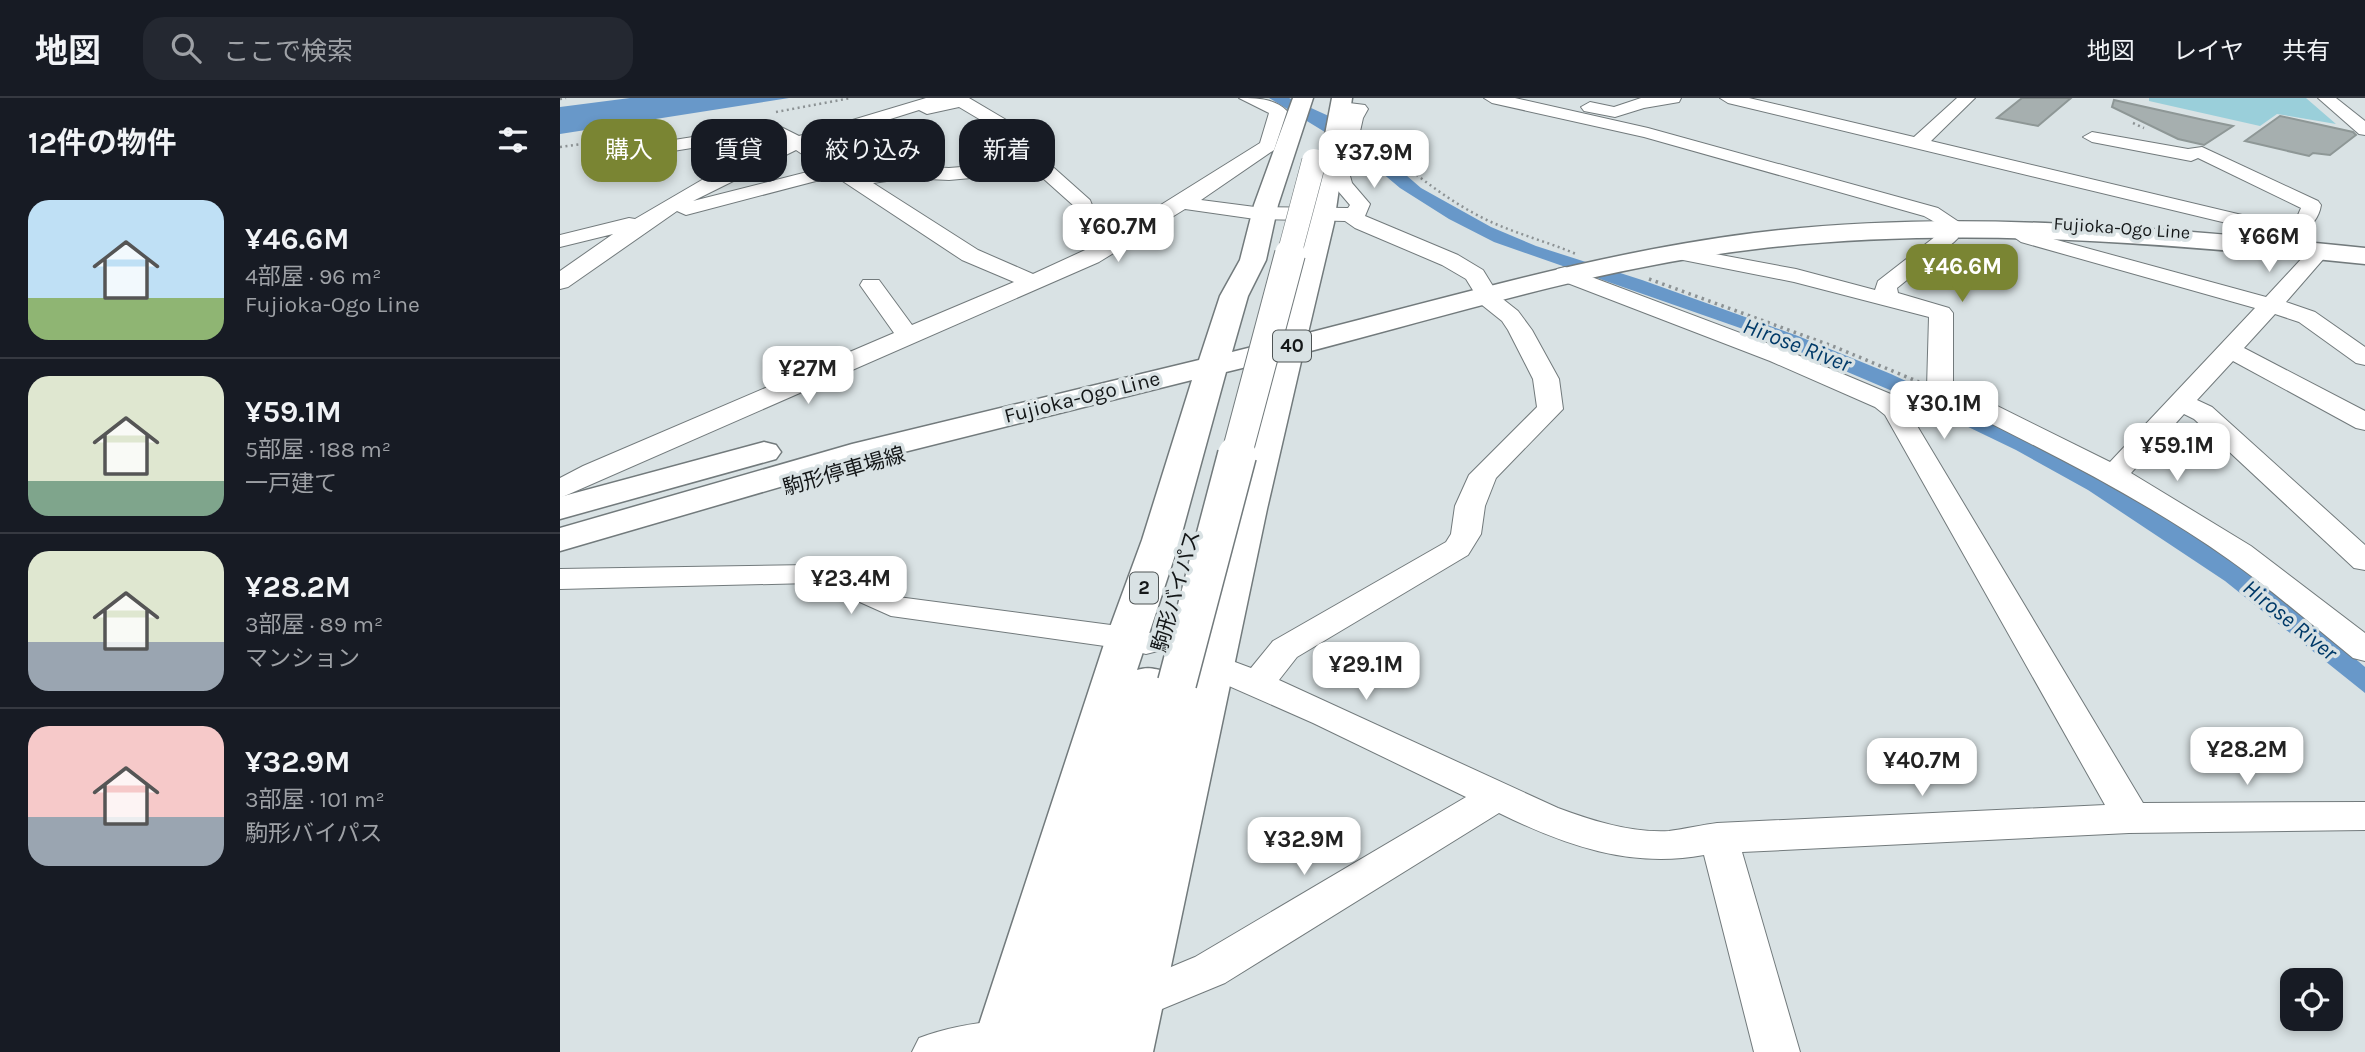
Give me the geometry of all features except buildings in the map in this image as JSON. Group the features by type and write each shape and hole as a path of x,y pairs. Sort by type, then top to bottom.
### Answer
{"main road":[{"name":"2","path":"1125,1052 1137,993 1169,662 1161,540 1234,296 1253,260 1265,213 1333,119"},
{"name":"2","path":"1169,662 1337,216 1333,119"},
{"name":"駒形バイパス","path":"1085,1052 1169,662 1333,119"},
{"name":"Fujioka-Ogo Line","path":"1297,322 1483,287 1575,265 1756,232 2094,225 2365,247"},
{"name":"Fujioka-Ogo Line","path":"1575,265 1808,236 1948,226 2296,241 2365,256"},
{"name":"Fujioka-Ogo Line","path":"584,518 1127,387 1297,322 1483,287"},
{"name":"Fujioka-Ogo Line","path":"1040,393 1217,354"},
{"name":"駒形停車場線","path":"560,555 835,473 1026,422 1127,387"},
{"name":"駒形停車場線","path":"584,518 901,415 1005,390 1027,389 1040,393"},
{"name":"40","path":"560,526 584,518"},
{"name":"40","path":"560,540 584,518"},
{"name":"駒形バイパス","path":"1014,1048 1169,662"}],"street":[{"path":"560,282 586,261 722,177 867,119 946,98"},
{"path":"560,489 593,472 1091,257 1182,203 1268,146 1278,111 1247,98"},
{"path":"1492,98 1648,133 1931,212 1948,226 1947,238 1886,286 1887,297"},
{"path":"1555,98 1609,112 1673,98"},
{"path":"1594,98 1629,107"},
{"path":"1728,98 1919,143 2166,188 2296,241 2315,256 2114,475"},
{"path":"1749,104 1769,98"},
{"path":"1919,143 1968,98"},
{"path":"2326,98 2361,123"},
{"path":"800,147 962,101 992,119"},
{"path":"677,144 775,129 800,147"},
{"path":"2092,137 2191,155"},
{"path":"2166,188 2191,155 2195,152 2202,153 2311,205 2308,216 2297,228 2296,241"},
{"path":"1055,179 1083,204 1090,227 1108,245"},
{"path":"586,261 570,259 565,240 814,182"},
{"path":"856,182 970,255 1032,282"},
{"path":"1182,203 1265,213 1337,216 1465,268 1510,316 1546,379 1550,410 1483,475 1470,506 1466,534 1457,548 1285,649 1257,684"},
{"path":"2014,230 2028,238 2270,304 2307,317 2365,358"},
{"path":"1678,253 1796,276 1874,297 1887,297 1941,313 1940,388 2114,475 2240,553 2365,650"},
{"path":"1575,265 1890,405 1934,475 2123,802 2129,818"},
{"path":"871,285 908,336"},
{"path":"2228,351 2244,356 2365,422"},
{"path":"2182,403 2203,412 2365,561"},
{"path":"560,579 811,573 833,578 891,606 1169,662 1257,684 1492,796 1556,823 1608,840 1665,846 1717,838 2129,818 2365,816"},
{"path":"1137,993 1162,990 1210,970 1466,816 1492,796"},
{"path":"1717,838 1726,861 1777,1052"},
{"path":"935,1052 975,1043 1014,1048"}],"path":[{"path":"560,99 566,98"},
{"path":"1333,119 1473,212 1575,265"},
{"path":"1648,279 1835,346 1926,386"}],"shaded area":[{"path":"2149,98 2306,98 2336,124 2277,114 2260,126 2149,101"}],"water":[{"path":"630,98 789,98 655,119 581,119 581,131 560,134 560,107"},
{"name":"Hirose River","path":"1269,98 1289,98 1331,117 1362,137 1421,188 1491,227 1536,246 1642,280 1798,336 1891,374 2036,442 2196,535 2288,601 2365,667 2365,693 2225,581 2088,490 2016,450 1904,396 1763,336 1494,242 1449,219 1400,188 1356,151"}],"tunnel":[{"path":"1349,98 1353,99"}]}
